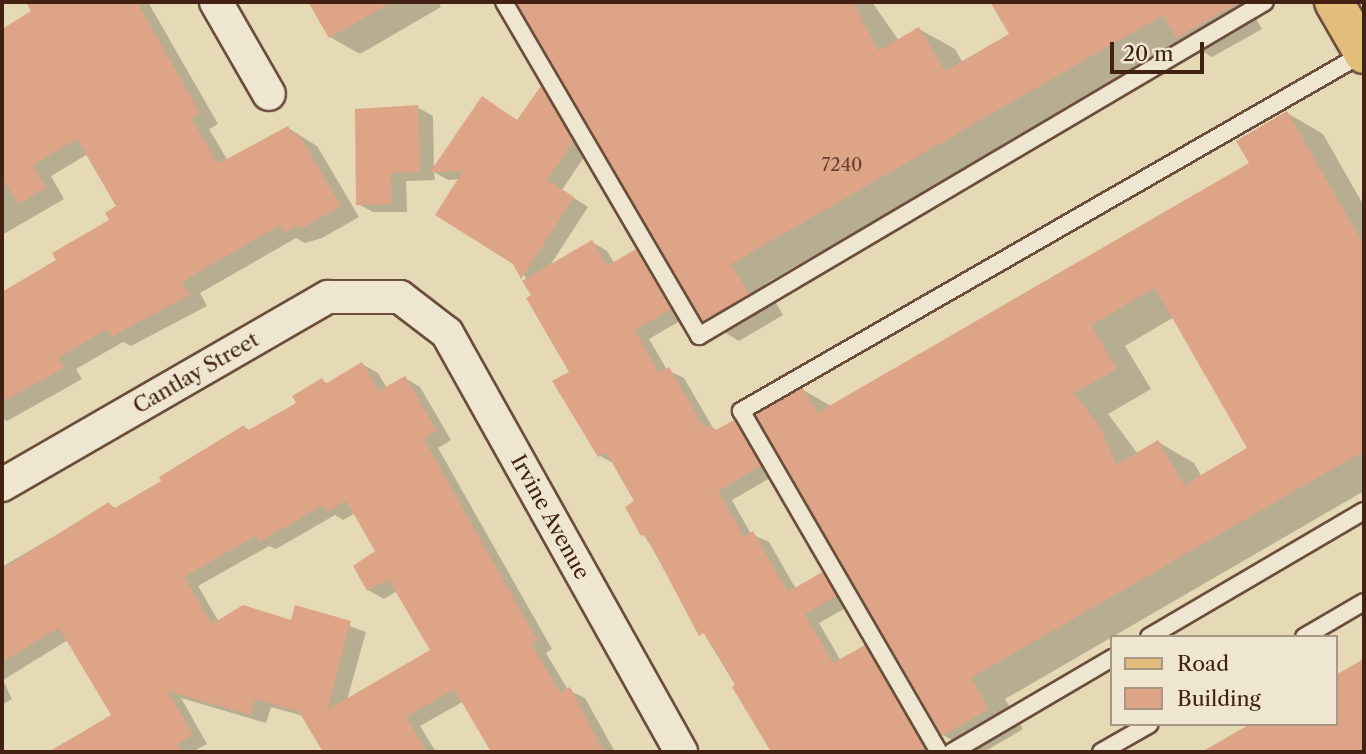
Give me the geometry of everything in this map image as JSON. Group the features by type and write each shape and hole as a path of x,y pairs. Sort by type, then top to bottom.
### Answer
{"main road":[{"path":"1334,2 1364,54"}],"street":[{"path":"216,2 269,94"},
{"name":"Cantlay Street","path":"2,485 328,297 400,297"},
{"name":"Irvine Avenue","path":"400,297 447,333 681,752"}],"lane":[{"path":"504,2 699,336 1265,2"},
{"path":"939,752 741,411 1364,54"},
{"path":"1152,635 1364,511"},
{"path":"1307,635 1364,602"},
{"path":"952,752 1110,659"},
{"path":"1101,752 1146,726"}],"building":[{"path":"26,2 137,2 200,113 191,118 218,164 288,126 294,135 298,133 341,206 301,229 299,225 285,233 280,225 182,282 190,295 111,337 107,329 58,358 64,368 2,402 2,292 56,260 52,253 109,220 105,213 116,206 77,139 33,165 46,188 18,204 2,176 2,29 31,11"},
{"path":"308,2 392,2 329,38"},
{"path":"516,2 853,2 878,51 919,27 945,71 1009,34 990,2 1239,2 1176,38 1163,15 731,264 749,294 703,322"},
{"path":"541,86 573,142 547,180 574,197 521,279 513,264 435,215 463,171 430,172 482,96 517,120"},
{"path":"418,105 420,172 391,173 392,204 356,205 355,109"},
{"path":"1287,111 1364,245 1364,451 971,678 989,709 942,736 755,415 803,388 817,413 1249,163 1236,141","holes":["1155,288 1247,448 1184,485 1158,440 1116,465 1100,427 1074,393 1117,369 1091,325"]},
{"path":"592,240 607,266 636,249 671,309 635,330 659,373 669,367 704,428 710,424 714,431 734,420 761,466 718,491 744,537 753,531 788,592 822,572 836,596 805,614 833,663 865,645 924,747 915,752 771,752 732,687 735,684 704,633 699,636 645,534 641,536 625,507 634,501 606,452 598,457 552,381 569,372 526,298 531,295 522,281"},
{"path":"362,362 379,391 405,376 437,431 424,439 537,640 532,644 560,693 570,687 604,752 491,752 454,689 406,717 427,752 323,752 299,712 255,699 251,715 168,691 193,735 177,744 182,752 49,752 111,715 59,628 2,662 2,569 109,502 113,509 161,481 159,477 244,425 247,431 296,403 292,396 322,378 325,384","holes":["346,501 375,551 353,566 367,591 388,579 430,650 327,710 351,621 295,605 291,620 243,605 212,624 184,577 256,536 259,542 323,505 327,512"]},
{"path":"1364,659 1364,752 1202,752 1247,726 1338,726 1338,674"}]}
